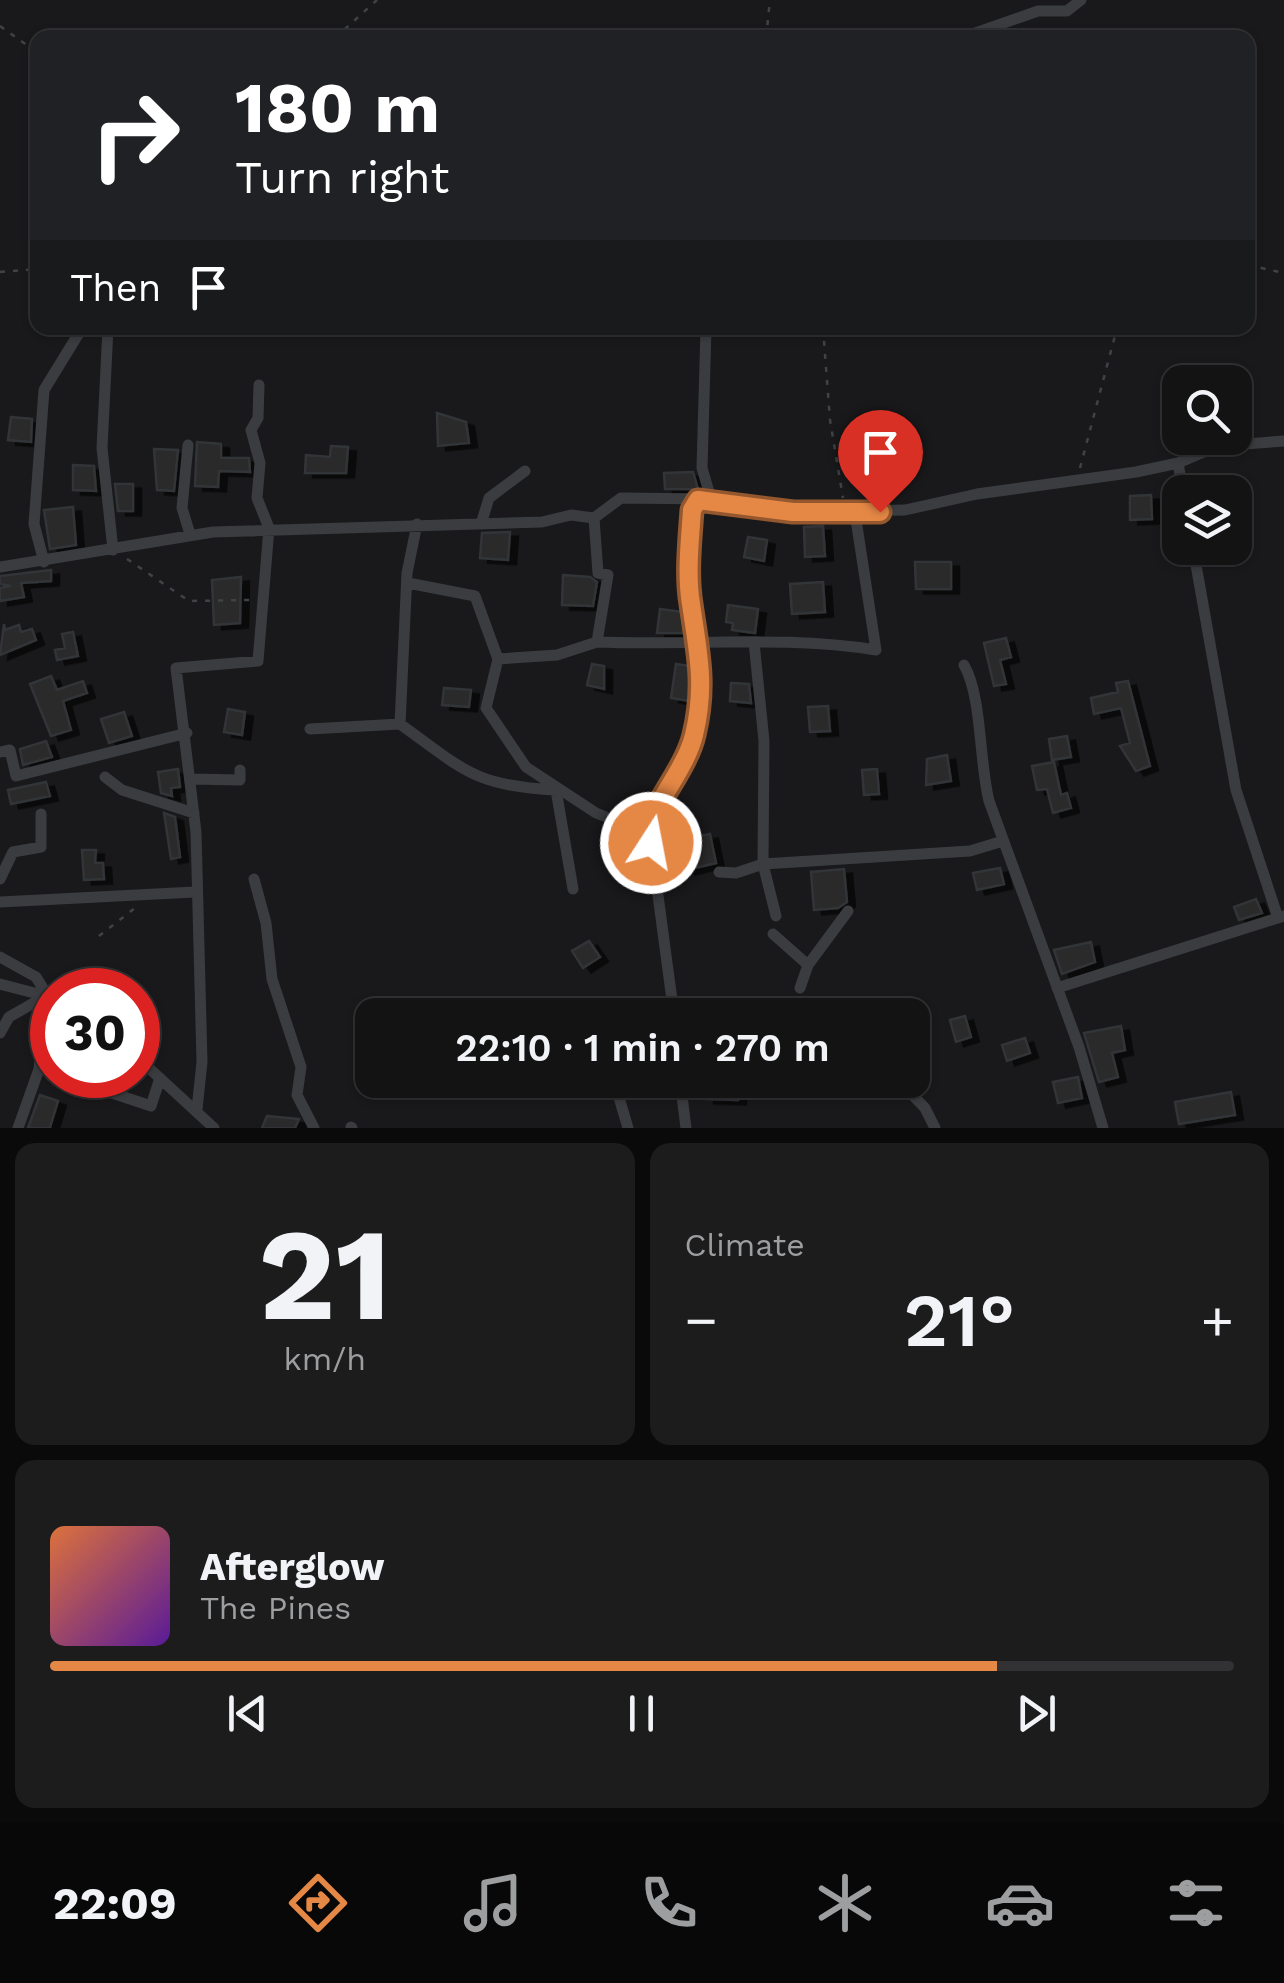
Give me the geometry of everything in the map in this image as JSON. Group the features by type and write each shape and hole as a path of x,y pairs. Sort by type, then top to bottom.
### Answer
{"street":[{"path":"984,30 1038,11 1067,11 1081,0"},
{"path":"44,562 34,524 44,390 77,335"},
{"path":"108,335 102,448 113,550"},
{"path":"704,500 706,335"},
{"path":"198,1108 202,1003 194,814 176,668 258,661 269,528 257,498 260,463 251,430 258,418 259,384"},
{"path":"0,567 190,534 269,528 542,522 571,515 594,518 622,498 704,500 793,512 904,510 1178,463 1218,446 1284,441"},
{"path":"188,445 182,508 190,534"},
{"path":"1178,463 1180,475"},
{"path":"481,524 489,498 525,471"},
{"path":"673,998 646,832 656,803 692,740 702,666 690,600 692,510 704,500"},
{"path":"498,659 557,654 596,642 698,644 795,640 876,650 852,513"},
{"path":"594,518 598,572 608,576 596,642"},
{"path":"400,724 408,583 417,524"},
{"path":"1058,988 1281,917 1236,790 1196,565"},
{"path":"408,583 474,596 498,659 486,708 526,767 556,790 623,826 646,832"},
{"path":"754,642 764,741 763,864 776,916"},
{"path":"964,665 973,680 980,766 1058,988 1102,1128"},
{"path":"310,729 400,724 474,778 508,787 556,790"},
{"path":"0,752 10,750 16,776 186,733"},
{"path":"192,778 240,780 240,770"},
{"path":"104,777 122,790 194,814"},
{"path":"556,790 574,889"},
{"path":"0,879 13,852 41,847 41,814"},
{"path":"719,872 736,873 763,864 970,851 1003,840"},
{"path":"254,879 266,923 272,979 300,1066 297,1095 314,1128"},
{"path":"0,902 195,892"},
{"path":"800,988 808,965 848,911"},
{"path":"773,934 808,965"},
{"path":"0,957 30,974"},
{"path":"0,984 30,992"},
{"path":"0,1033 9,1017 30,1007"},
{"path":"160,1078 198,1108 214,1128"},
{"path":"18,1128 30,1092"},
{"path":"127,1098 151,1106 154,1098"},
{"path":"619,1098 628,1128"},
{"path":"682,1098 686,1128"},
{"path":"915,1098 935,1128"}],"path":[{"path":"343,30 378,0"},
{"path":"767,30 770,0"},
{"path":"0,26 30,48"},
{"path":"1255,267 1284,273"},
{"path":"0,272 30,270"},
{"path":"824,335 834,453 852,513"},
{"path":"1080,480 1080,456 1115,335"},
{"path":"113,550 189,601 264,598"},
{"path":"99,936 152,894"}],"building":[{"path":"437,413 466,422 469,443 438,446"},
{"path":"11,417 32,419 31,442 8,440"},
{"path":"197,442 221,444 221,458 249,458 250,472 219,471 218,487 195,486"},
{"path":"331,446 348,447 346,473 305,473 306,455 330,457"},
{"path":"154,449 178,450 174,491 157,490"},
{"path":"73,465 94,466 96,491 73,490"},
{"path":"693,472 698,489 665,489 664,473"},
{"path":"115,484 133,484 133,511 118,511"},
{"path":"1151,495 1152,519 1130,520 1130,496"},
{"path":"73,507 76,545 50,549 44,510"},
{"path":"823,526 825,556 805,557 804,527"},
{"path":"510,532 508,560 480,558 482,533"},
{"path":"748,537 767,540 764,561 744,557"},
{"path":"915,562 951,562 951,589 916,589"},
{"path":"51,570 51,581 21,583 24,597 0,601 0,588 11,586 0,584 0,576"},
{"path":"563,575 590,577 597,582 593,606 562,605"},
{"path":"241,577 240,623 214,625 212,580"},
{"path":"823,582 825,612 792,614 790,584"},
{"path":"728,605 758,609 755,633 732,630 733,623 726,622"},
{"path":"660,609 683,612 683,633 657,633"},
{"path":"4,624 5,630 19,625 21,632 32,629 36,640 0,655"},
{"path":"73,632 78,656 57,660 55,650 65,648 62,634"},
{"path":"1006,638 1011,657 1000,660 1006,684 994,686 984,643"},
{"path":"592,664 604,666 604,689 587,685"},
{"path":"676,664 690,666 690,701 671,698"},
{"path":"51,676 57,690 83,681 87,693 63,701 71,730 51,736 30,684"},
{"path":"1128,681 1150,766 1136,771 1120,746 1130,743 1121,708 1094,714 1091,698 1118,692 1116,683"},
{"path":"731,683 749,684 751,703 730,701"},
{"path":"444,688 471,690 469,707 442,705"},
{"path":"828,706 830,731 810,732 808,707"},
{"path":"228,709 245,712 242,735 224,732"},
{"path":"124,712 132,736 109,743 101,719"},
{"path":"1067,736 1071,757 1052,760 1049,739"},
{"path":"46,741 52,757 23,765 20,749"},
{"path":"947,755 951,781 926,785 927,759"},
{"path":"1054,762 1061,795 1067,793 1071,808 1053,813 1047,789 1037,790 1032,766"},
{"path":"178,769 180,787 171,788 172,796 161,793 158,772"},
{"path":"877,769 879,794 864,795 862,770"},
{"path":"46,782 50,796 11,804 8,790"},
{"path":"164,813 175,817 180,857 171,859"},
{"path":"710,834 716,863 687,870 681,840"},
{"path":"82,850 96,850 95,863 103,863 104,879 84,880"},
{"path":"1000,868 1004,884 977,890 973,873"},
{"path":"844,869 847,902 838,908 814,910 811,872"},
{"path":"1256,899 1262,913 1239,920 1234,907"},
{"path":"589,941 600,957 583,968 572,951"},
{"path":"1091,942 1095,962 1062,974 1054,950"},
{"path":"965,1016 971,1037 956,1042 950,1020"},
{"path":"1121,1026 1125,1050 1112,1053 1118,1077 1099,1082 1084,1033"},
{"path":"1025,1038 1030,1053 1007,1061 1002,1045"},
{"path":"1078,1077 1082,1098 1058,1103 1053,1082"},
{"path":"1231,1092 1235,1115 1179,1124 1175,1102"},
{"path":"39,1098 58,1101 50,1128 28,1128"},
{"path":"267,1116 299,1119 295,1128 262,1128"}],"route":[{"path":"651,843 646,832 656,803 692,740 700,700 702,666 690,600 692,510 698,500 793,512 880,512"}]}
